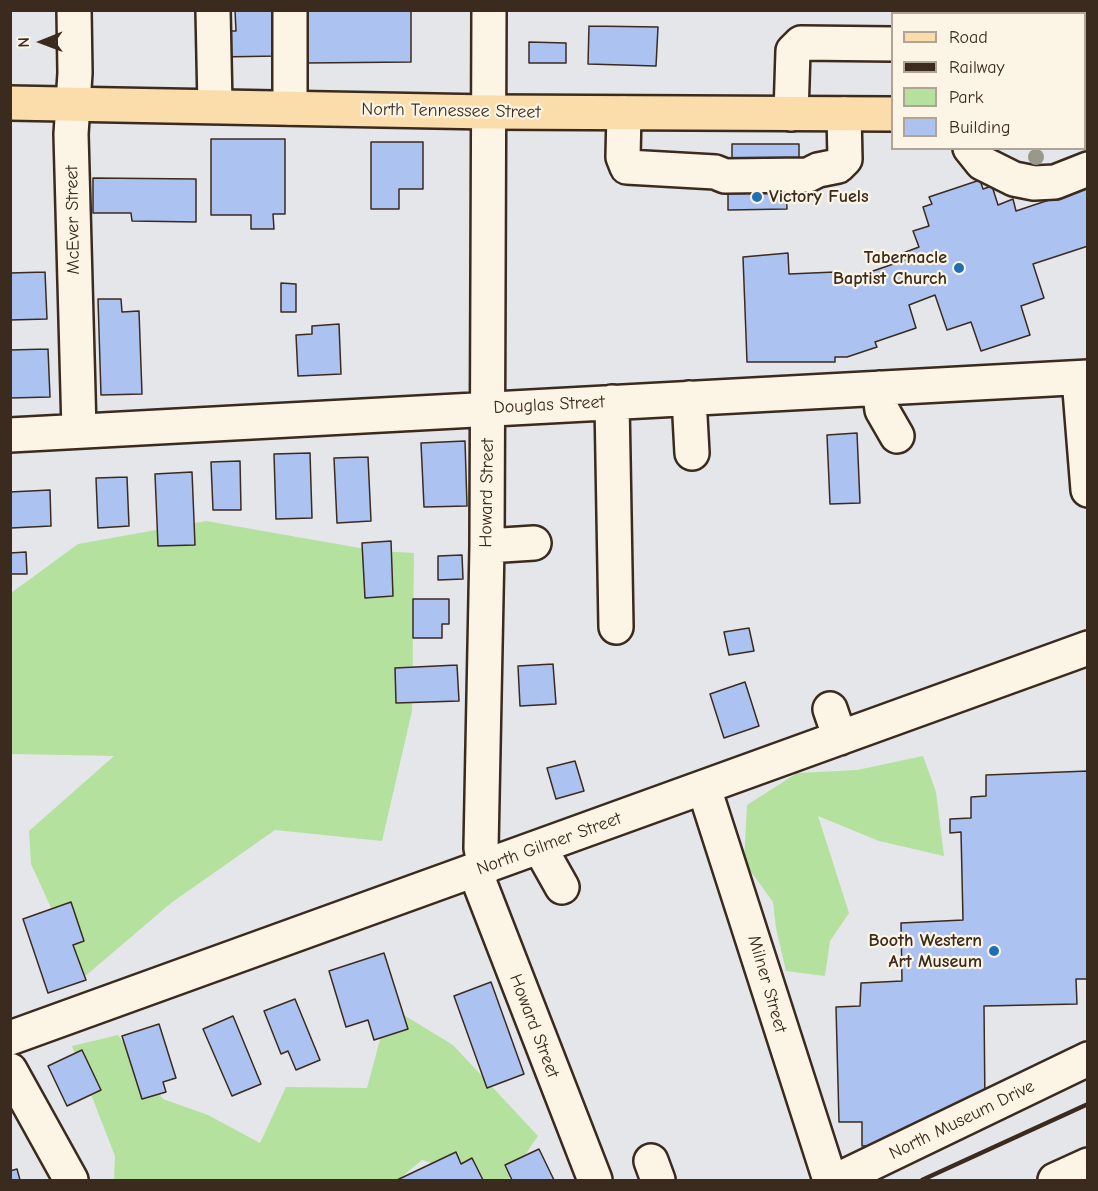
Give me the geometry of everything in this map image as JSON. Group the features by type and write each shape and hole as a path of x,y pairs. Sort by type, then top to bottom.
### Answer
{"main road":[{"name":"North Tennessee Street","path":"10,103 488,112 891,114"}],"street":[{"name":"McEver Street","path":"74,10 74,104 71,134 79,430"},
{"path":"213,10 215,106"},
{"path":"290,10 290,108"},
{"name":"Howard Street","path":"489,10 487,546 480,870 595,1180"},
{"path":"791,114 793,51 801,43 891,44"},
{"path":"624,113 623,157 627,167 715,172 725,176 808,175 818,170 838,166 845,159 844,114"},
{"path":"972,150 982,163 1014,179 1034,183 1055,182 1088,169"},
{"path":"1083,377 1084,474 1088,490"},
{"name":"Douglas Street","path":"10,435 1083,377"},
{"path":"879,388 882,410 897,436"},
{"path":"689,398 692,453"},
{"path":"612,402 616,627"},
{"path":"487,546 534,543"},
{"name":"North Gilmer Street","path":"10,1038 704,788 835,724 1088,648"},
{"name":"Milner Street","path":"704,788 830,1180"},
{"path":"540,848 562,887"},
{"name":"North Museum Drive","path":"837,1180 1088,1059"},
{"path":"10,1070 71,1180"},
{"path":"1055,1180 1088,1165"}],"green space":[{"path":"206,521 377,551 414,553 412,711 382,841 275,830 171,903 83,978 31,864 29,831 114,756 11,754 11,593 78,544"},
{"path":"923,756 936,792 944,856 879,841 818,816 849,913 830,941 825,976 786,971 776,928 773,902 744,862 747,805 797,773 857,770"},
{"path":"389,1006 453,1045 538,1136 508,1180 464,1180 458,1172 422,1160 398,1180 114,1180 115,1156 72,1046 118,1035 163,1099 208,1115 260,1143 286,1087 367,1088"}],"building":[{"path":"235,10 278,10 278,56 219,57 219,31 236,31"},
{"path":"305,10 411,10 411,62 306,63"},
{"path":"979,10 1088,10 1088,18 1086,18 1086,12 979,12"},
{"path":"589,26 658,27 656,66 588,64"},
{"path":"529,42 566,43 566,63 529,63"},
{"path":"211,139 285,139 285,214 273,214 274,229 251,229 251,215 211,215"},
{"path":"371,142 423,142 423,189 399,189 399,209 371,209"},
{"path":"732,144 799,144 799,171 732,170"},
{"path":"93,178 196,179 196,222 132,221 131,213 93,213"},
{"name":"Tabernacle Baptist Church","path":"980,180 983,189 992,186 998,205 1013,199 1016,211 1088,187 1088,246 1033,264 1044,298 1021,306 1030,335 981,351 971,322 947,330 935,295 909,305 916,328 875,342 877,347 847,357 835,357 835,362 747,362 743,257 788,253 789,274 835,272 838,283 905,260 903,253 919,247 913,231 929,226 923,207 932,204 929,197"},
{"name":"Victory Fuels","path":"786,183 787,209 728,210 728,184"},
{"path":"45,272 47,319 10,320 10,273"},
{"path":"281,283 296,284 296,312 281,312"},
{"path":"98,299 121,299 122,312 139,311 142,394 101,395"},
{"path":"339,324 341,374 298,376 296,335 312,334 312,326"},
{"path":"48,349 50,397 10,398 10,350"},
{"path":"857,433 860,503 830,504 827,435"},
{"path":"465,441 467,506 424,507 421,443"},
{"path":"310,453 312,518 276,519 274,454"},
{"path":"368,457 371,521 337,523 334,458"},
{"path":"240,461 241,510 213,510 211,462"},
{"path":"192,472 195,545 158,546 155,474"},
{"path":"127,477 129,526 98,528 96,478"},
{"path":"50,490 51,526 11,528 10,492"},
{"path":"391,541 393,596 365,598 362,543"},
{"path":"26,552 27,574 10,574 10,553"},
{"path":"462,555 463,579 438,580 438,556"},
{"path":"413,599 449,599 449,624 442,624 442,638 413,638"},
{"path":"749,628 754,651 729,655 724,632"},
{"path":"553,664 556,704 520,706 518,666"},
{"path":"457,665 459,701 396,703 395,668"},
{"path":"745,682 759,726 724,738 710,694"},
{"path":"575,761 584,791 556,799 547,768"},
{"name":"Booth Western Art Museum","path":"1088,771 1088,979 1076,979 1077,1004 984,1006 985,1107 905,1146 862,1146 862,1122 839,1122 836,1007 860,1006 861,983 902,981 901,923 963,920 961,832 950,833 950,819 971,818 971,797 986,796 986,775"},
{"path":"71,902 84,941 73,945 86,980 48,993 23,919"},
{"path":"384,953 408,1029 374,1040 368,1020 346,1027 329,971"},
{"path":"491,982 524,1074 487,1088 454,996"},
{"path":"295,999 320,1060 296,1070 288,1051 281,1054 264,1011"},
{"path":"233,1016 261,1084 232,1096 203,1029"},
{"path":"159,1024 176,1078 163,1082 166,1092 142,1099 122,1036"},
{"path":"82,1050 101,1090 67,1106 48,1066"},
{"path":"539,1149 554,1180 512,1180 505,1165"},
{"path":"456,1152 461,1164 472,1158 483,1180 397,1180"},
{"path":"17,1169 20,1180 10,1180 10,1171"}],"railway":[{"path":"922,1180 1088,1104"}],"place":[{"name":"Victory Fuels","path":"757,197"},
{"name":"Tabernacle Baptist Church","path":"959,268"},
{"name":"Booth Western Art Museum","path":"994,951"}]}
